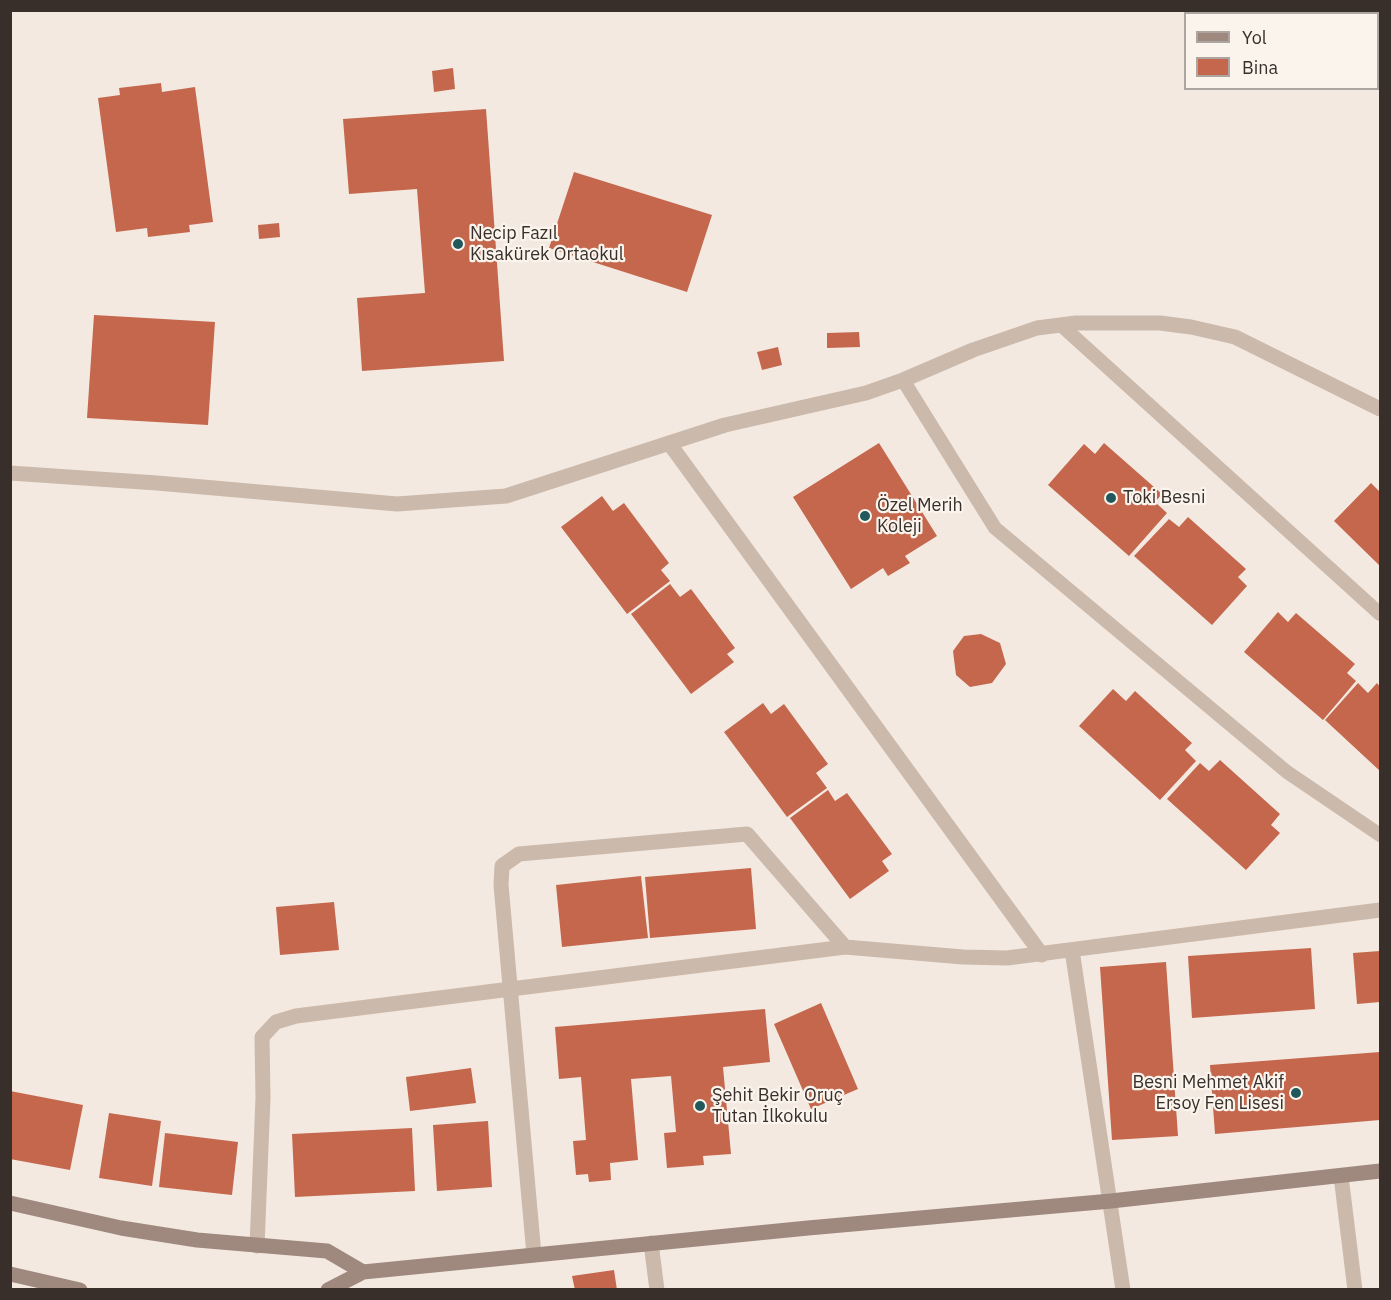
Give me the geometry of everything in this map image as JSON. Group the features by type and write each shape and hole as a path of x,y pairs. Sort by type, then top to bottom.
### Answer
{"street":[{"path":"10,473 397,504 506,496 724,425 866,393 974,350 1037,328 1076,322 1160,324 1191,327 1236,337 1380,409"},
{"path":"669,443 1042,955"},
{"path":"534,1255 501,885 502,866 519,854 747,834 844,947"},
{"path":"257,1246 263,1098 262,1036 276,1022 296,1016 844,947 1007,958 1380,910"},
{"path":"1072,950 1123,1290"},
{"path":"328,1290 363,1272 1111,1201 1380,1171"},
{"path":"1341,1176 1355,1290"},
{"path":"10,1203 121,1228 197,1240 327,1251 363,1272"},
{"path":"651,1243 657,1290"},
{"path":"10,1274 80,1290"}],"lane":[{"path":"1061,325 1380,614"},
{"path":"903,380 995,528 1287,771 1380,835"}],"building":[{"path":"453,68 455,89 434,92 432,71"},
{"path":"161,83 162,92 195,87 213,222 189,225 190,232 148,237 147,228 116,232 98,98 120,95 119,88"},
{"name":"Necip Fazıl Kısakürek Ortaokul","path":"486,109 504,361 362,371 357,298 425,293 417,189 349,194 343,119"},
{"path":"574,172 712,215 687,292 549,248"},
{"path":"279,223 280,237 259,239 258,225"},
{"path":"94,315 215,322 208,425 87,418"},
{"path":"859,332 860,347 827,348 827,333"},
{"path":"778,347 782,365 762,370 757,352"},
{"name":"Özel Merih Koleji","path":"879,443 937,536 905,556 910,563 888,576 883,568 851,589 793,497"},
{"name":"Toki Besni","path":"1104,443 1162,494 1155,502 1167,513 1129,556 1048,485 1084,444 1095,454"},
{"path":"1371,483 1380,492 1380,566 1334,521"},
{"path":"602,496 613,511 624,503 669,563 661,570 670,581 627,614 561,527"},
{"name":"Toki Besni","path":"1188,517 1246,569 1238,577 1247,586 1212,625 1134,556 1169,519 1179,527"},
{"path":"670,584 680,597 691,589 735,648 727,654 734,662 691,694 631,614"},
{"path":"1278,612 1288,622 1296,613 1355,664 1347,673 1356,681 1323,720 1244,652"},
{"path":"981,634 1000,643 1006,664 992,683 970,687 956,675 953,651 964,636"},
{"path":"1358,683 1368,693 1377,683 1380,687 1380,771 1325,720"},
{"path":"1113,689 1126,701 1135,691 1192,743 1185,750 1196,761 1160,800 1079,726"},
{"path":"763,703 771,714 784,704 828,764 816,773 827,788 787,817 724,732"},
{"path":"1220,760 1280,814 1271,825 1280,833 1246,870 1167,799 1200,763 1209,771"},
{"path":"828,790 835,801 847,793 892,854 882,861 889,871 850,899 790,818"},
{"path":"751,868 756,929 650,938 645,877"},
{"path":"641,876 648,938 562,947 556,885"},
{"path":"334,902 339,950 280,955 276,907"},
{"path":"1311,948 1315,1009 1192,1018 1188,956"},
{"path":"1380,951 1380,1002 1357,1004 1353,953"},
{"path":"1166,962 1178,1136 1112,1140 1100,967"},
{"path":"821,1003 858,1089 811,1109 774,1024"},
{"name":"Şehit Bekir Oruç Tutan İlkokulu","path":"765,1009 770,1062 723,1067 731,1154 703,1156 704,1165 667,1168 664,1133 676,1132 671,1076 631,1079 638,1160 610,1163 611,1180 589,1182 588,1174 576,1175 573,1141 586,1140 581,1077 559,1079 555,1027"},
{"name":"Besni Mehmet Akif Ersoy Fen Lisesi","path":"1380,1052 1380,1120 1215,1134 1210,1065"},
{"path":"471,1068 476,1103 410,1111 406,1077"},
{"path":"10,1091 83,1105 70,1170 10,1159"},
{"path":"109,1113 161,1121 152,1186 99,1178"},
{"path":"488,1121 492,1187 437,1191 433,1125"},
{"path":"412,1128 415,1191 295,1197 292,1134"},
{"path":"165,1133 238,1142 232,1195 159,1187"},
{"path":"614,1270 617,1290 575,1290 572,1276"}],"place":[{"name":"Necip Fazıl Kısakürek Ortaokul","path":"458,244"},
{"name":"Toki Besni","path":"1111,498"},
{"name":"Özel Merih Koleji","path":"865,516"},
{"name":"Besni Mehmet Akif Ersoy Fen Lisesi","path":"1296,1093"},
{"name":"Şehit Bekir Oruç Tutan İlkokulu","path":"700,1106"}]}
